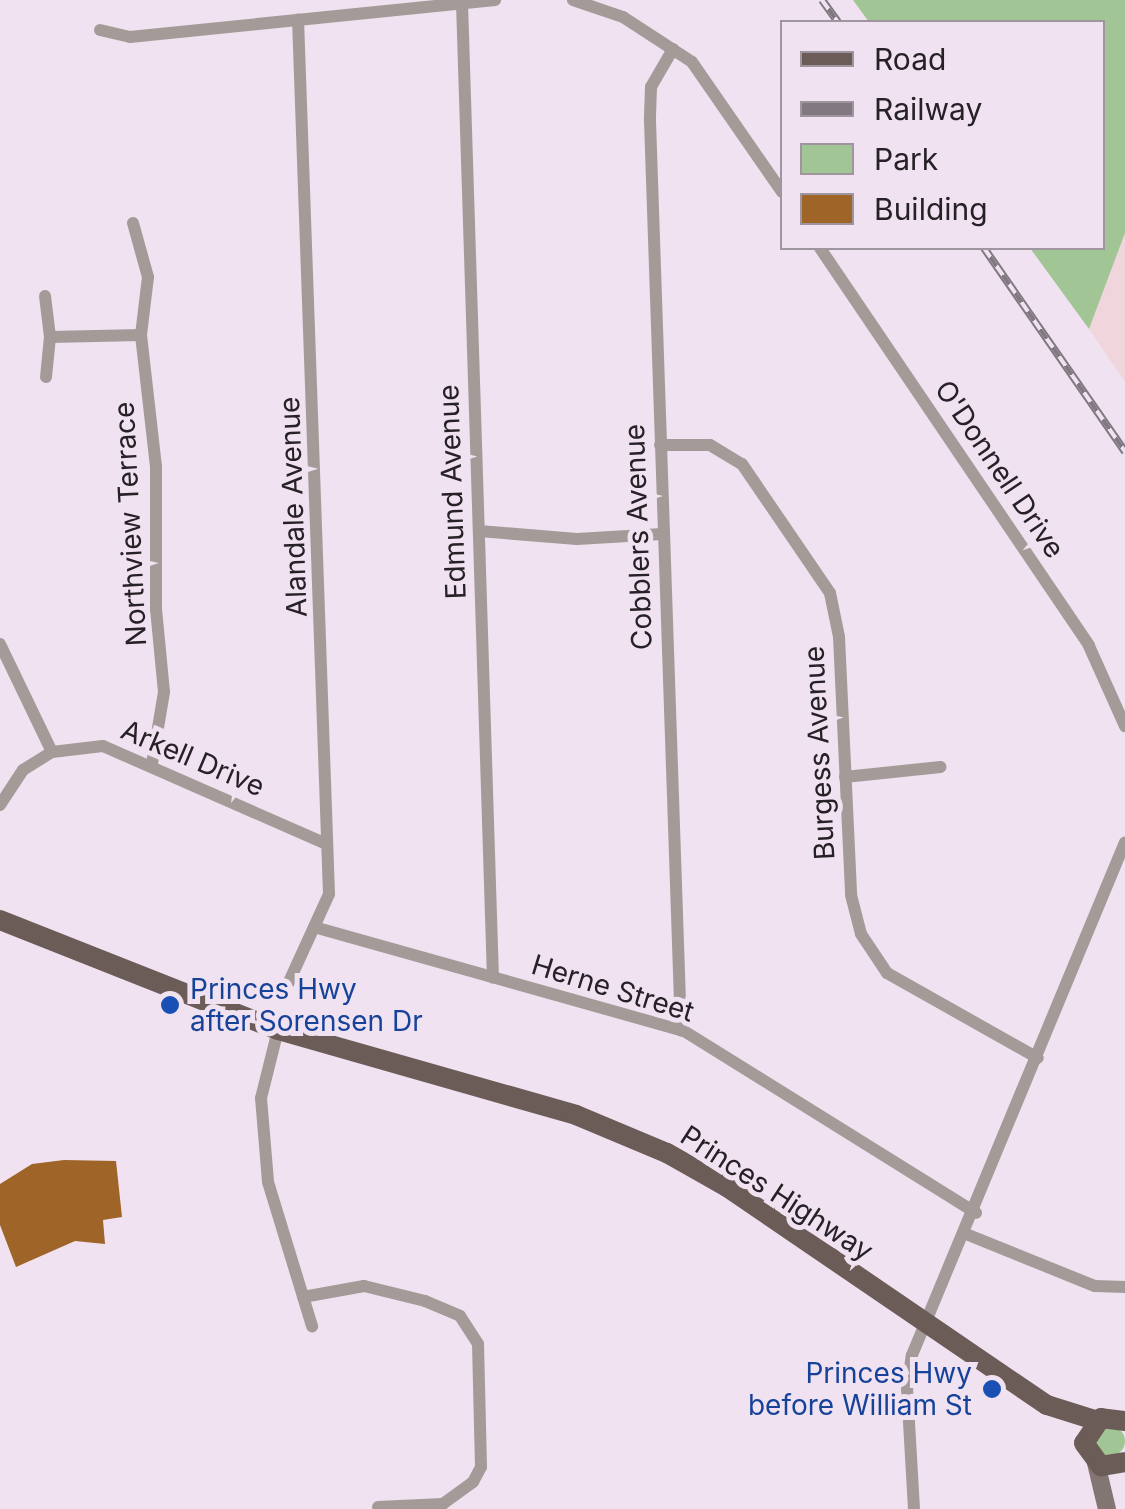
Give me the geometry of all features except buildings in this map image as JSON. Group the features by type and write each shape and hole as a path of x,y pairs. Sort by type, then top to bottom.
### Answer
{"main road":[{"name":"Princes Highway","path":"0,920 278,1030 576,1115 667,1153 1046,1405 1111,1464"},
{"name":"Princes Highway","path":"1046,1405 1095,1420 1125,1421"},
{"path":"1084,1442 1095,1420"}],"street":[{"path":"100,30 130,37 495,0"},
{"path":"574,0 623,16 674,48 709,83 780,189"},
{"name":"Edmund Avenue","path":"462,4 492,978"},
{"name":"Alandale Avenue","path":"288,984 329,894 298,20"},
{"name":"Cobblers Avenue","path":"674,48 651,86 650,121 681,1030"},
{"name":"Northview Terrace","path":"133,223 148,277 142,335 156,466 156,609 164,692 152,764"},
{"name":"O'Donnell Drive","path":"821,250 1089,646 1125,726"},
{"path":"45,296 50,337 46,377"},
{"path":"50,337 142,335"},
{"name":"Burgess Avenue","path":"660,445 710,445 742,464 830,594 839,637 851,896 861,934 886,973 1038,1058"},
{"path":"478,532 577,539 662,534"},
{"path":"0,644 52,752 1,796"},
{"name":"Arkell Drive","path":"52,752 103,746 152,764 326,844"},
{"path":"845,777 940,767"},
{"path":"914,1509 907,1372 976,1213 1125,842"},
{"name":"Herne Street","path":"314,927 681,1030 976,1213"},
{"path":"278,1030 261,1111 270,1190 312,1326"},
{"path":"966,1234 1094,1286 1125,1287"},
{"path":"303,1297 364,1286 425,1301 460,1316 478,1344 481,1467 473,1482 443,1504 378,1506"},
{"path":"1107,1509 1111,1464"}],"shaded area":[{"path":"1125,233 1125,382 1089,329"}],"green space":[{"path":"853,0 1125,0 1125,233 1089,329 1031,250 1105,250 1105,20 868,20"},
{"path":"1110,1426 1121,1430 1125,1441 1121,1452 1110,1456 1099,1452 1095,1441 1099,1430"}],"railway":[{"path":"822,0 837,20"},
{"path":"985,250 1125,452"}],"place":[{"name":"Princes Hwy after Sorensen Dr","path":"170,1005"},
{"name":"Princes Hwy before William St","path":"992,1389"}]}
